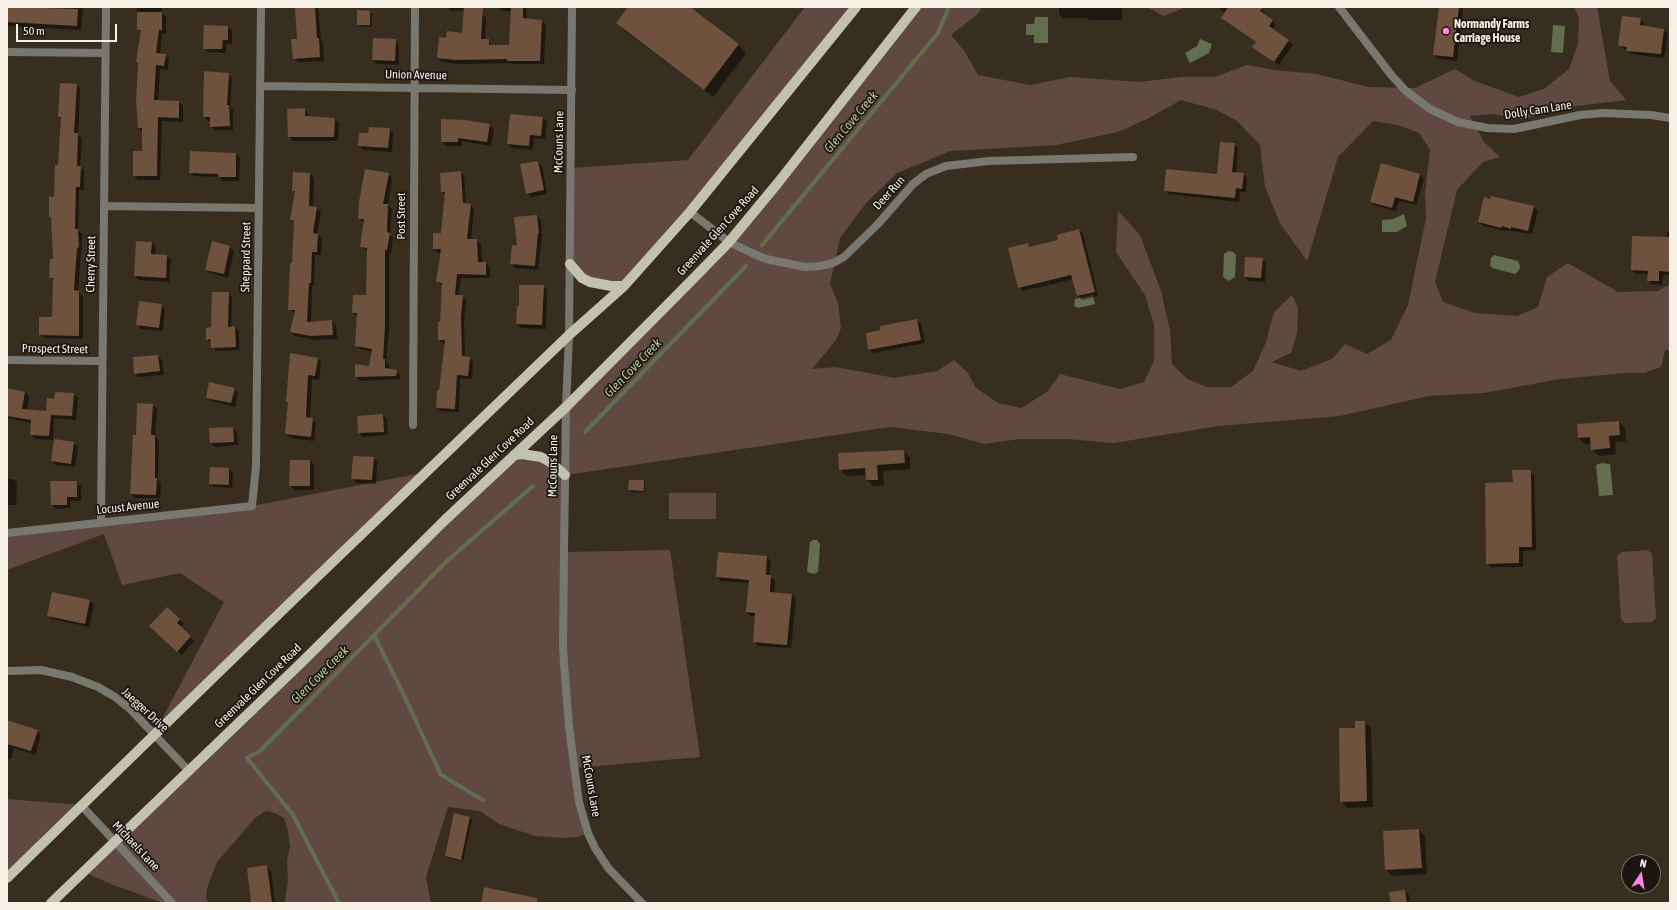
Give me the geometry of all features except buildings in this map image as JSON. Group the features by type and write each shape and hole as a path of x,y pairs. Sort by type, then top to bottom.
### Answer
{"main road":[{"path":"7,878 154,734 569,336 624,286 690,212 856,7"},
{"name":"Greenvale Glen Cove Road","path":"51,903 301,663 444,520 566,407 729,242 916,7"},
{"path":"570,264 582,278 590,282 611,286 624,286"},
{"path":"514,455 522,454 541,457 550,462 565,475"}],"street":[{"name":"Cherry Street","path":"101,522 106,7"},
{"name":"Sheppard Street","path":"252,506 256,466 261,7"},
{"name":"Post Street","path":"413,425 415,7"},
{"name":"McCouns Lane","path":"572,7 569,336 566,407 563,646 569,727 579,802 588,833 595,848 610,869 642,903"},
{"name":"Dolly Cam Lane","path":"1339,7 1392,76 1406,91 1430,109 1458,122 1487,128 1514,129 1580,115 1603,112 1651,115 1670,118"},
{"path":"7,52 105,53"},
{"name":"Union Avenue","path":"260,86 572,90"},
{"name":"Deer Run","path":"690,212 729,242 766,259 805,267 820,266 833,263 844,257 878,224 914,184 926,174 946,166 989,161 1133,157"},
{"path":"104,206 259,208"},
{"name":"Prospect Street","path":"7,360 102,361"},
{"name":"Locust Avenue","path":"7,533 252,506"},
{"name":"Jaegger Drive","path":"7,671 41,670 72,677 98,687 115,697 130,709 188,770"},
{"name":"Michaels Lane","path":"81,805 172,903"}],"shaded area":[{"path":"805,7 856,7 624,286 608,284 570,268 571,168 688,160"},
{"path":"922,7 982,7 979,13 951,35 965,52 978,75 1030,85 1070,77 1139,82 1182,77 1215,77 1247,65 1274,70 1317,74 1369,87 1415,88 1455,69 1475,81 1519,97 1544,89 1569,69 1578,44 1579,18 1574,7 1597,7 1610,81 1626,100 1561,108 1542,115 1521,119 1493,114 1470,116 1484,142 1500,157 1483,162 1457,190 1435,282 1443,302 1475,313 1517,316 1538,307 1547,277 1568,263 1618,292 1658,291 1670,284 1670,351 1665,350 1661,367 1644,373 1625,373 1560,379 1484,393 1429,396 1340,416 1218,426 1114,443 1067,439 1019,439 985,444 948,434 890,427 566,475 564,552 670,550 700,757 575,768 588,833 578,837 562,838 535,836 499,824 480,811 448,807 426,877 431,903 285,903 288,880 287,860 290,847 288,831 284,818 275,813 266,811 255,818 217,862 208,885 206,895 208,903 163,903 111,884 84,872 514,455 532,455 565,475 566,407 760,209","holes":["1181,100 1217,110 1237,121 1260,145 1265,187 1280,223 1307,261 1338,157 1373,121 1398,125 1419,133 1430,150 1425,192 1426,218 1408,305 1391,340 1367,354 1345,344 1332,359 1301,371 1272,362 1291,353 1297,333 1298,308 1292,295 1274,312 1266,342 1253,371 1231,387 1207,387 1187,379 1172,364 1170,330 1161,291 1140,235 1118,211 1116,252 1145,295 1154,325 1154,361 1144,382 1120,389 1060,374 1047,392 1021,408 998,403 976,388 968,373 954,360 937,371 895,378 835,367 812,369 836,340 841,328 838,303 830,284 840,238 866,203 897,173 950,151 1056,145 1118,132 1147,119"]},
{"path":"1147,7 1184,7 1164,16"},
{"path":"1035,17 1048,17 1048,43 1034,43 1034,35 1026,35 1026,24 1034,24"},
{"path":"1553,25 1565,26 1563,53 1551,52"},
{"path":"1200,39 1212,44 1209,53 1190,63 1185,53 1197,46"},
{"path":"1404,214 1407,226 1397,232 1382,232 1382,220 1393,219"},
{"path":"1228,251 1233,252 1236,255 1235,277 1229,281 1223,277 1224,254"},
{"path":"1494,255 1518,261 1520,266 1519,270 1515,274 1492,268 1490,265 1491,258"},
{"path":"1093,295 1095,304 1078,308 1074,306 1075,299"},
{"path":"1602,463 1610,464 1613,495 1599,496 1596,465"},
{"path":"427,472 154,734 224,602 180,573 122,585 104,534 7,570 7,533 252,506"},
{"path":"669,493 716,493 716,519 669,519"},
{"path":"817,540 820,544 818,572 814,574 807,572 810,542"},
{"path":"1648,550 1652,554 1656,618 1652,622 1625,623 1621,619 1617,556 1622,552"},
{"path":"7,799 81,805 7,878"}],"waterway":[{"name":"Glen Cove Creek","path":"762,245 938,33 949,7"},
{"name":"Glen Cove Creek","path":"585,432 746,266"},
{"name":"Glen Cove Creek","path":"339,903 293,815 247,758 260,751 448,560 533,486"},
{"path":"374,635 441,775 483,800"}],"place":[{"name":"Normandy Farms Carriage House","path":"1446,31"}]}
